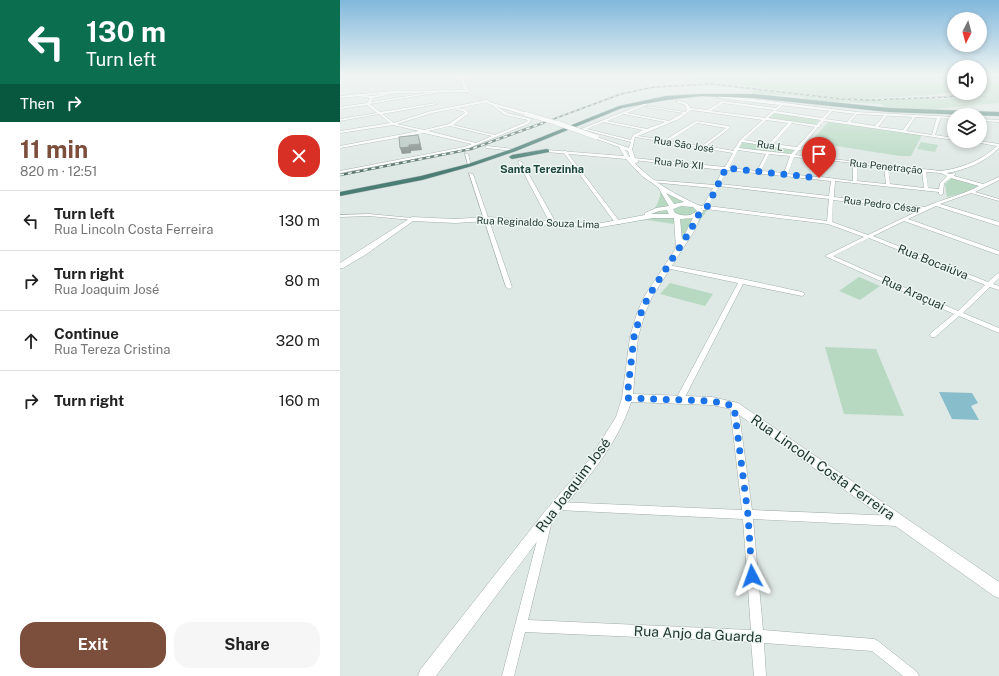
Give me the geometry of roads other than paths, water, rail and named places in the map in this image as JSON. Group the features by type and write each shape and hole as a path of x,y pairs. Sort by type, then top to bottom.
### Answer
{"highway":[{"path":"496,161 518,150 609,111 621,108"},
{"path":"340,194 422,178 470,165 549,140 627,108 632,108"},
{"path":"846,108 947,117"},
{"path":"867,108 999,116"},
{"path":"987,116 999,116"},
{"path":"587,124 603,121"},
{"path":"547,151 541,148 541,145 549,140"},
{"path":"340,198 423,182 467,171 522,154 547,151"}],"street":[{"path":"372,108 393,124 476,144"},
{"path":"340,120 414,108"},
{"path":"431,112 434,108"},
{"path":"340,132 393,124 431,112 453,108 464,110 467,113 450,125 422,132 344,145 340,147"},
{"path":"340,172 449,152 496,136 527,123 530,119 506,114 496,108"},
{"path":"501,108 550,120 630,150"},
{"path":"603,121 642,108"},
{"path":"656,108 686,113"},
{"path":"709,111 713,108"},
{"path":"767,108 776,109"},
{"path":"798,115 809,108"},
{"path":"814,108 856,113 947,117"},
{"path":"618,145 632,139 646,130 668,122 686,113 690,109 819,126"},
{"path":"660,189 659,201 651,214 677,218 689,217 699,213 707,207 741,140 764,118 776,109"},
{"path":"786,174 792,156 800,149 831,110"},
{"path":"773,112 947,137"},
{"path":"623,113 668,122"},
{"path":"848,123 856,113"},
{"path":"876,127 886,114"},
{"path":"904,131 914,116"},
{"path":"933,136 939,117"},
{"path":"987,120 999,121"},
{"path":"603,121 646,130"},
{"name":"Rua São José","path":"603,121 583,129 632,139 666,141 735,150"},
{"path":"666,141 696,122 729,127 703,147"},
{"path":"770,144 791,122"},
{"path":"450,125 495,136"},
{"path":"632,139 630,150 633,158 660,189 672,207 670,212 677,218 679,247"},
{"name":"Rua L","path":"741,140 800,149"},
{"path":"987,144 999,146"},
{"path":"618,145 626,158 653,180"},
{"path":"938,203 942,183 950,176 993,153 999,146"},
{"path":"487,147 518,150"},
{"name":"Rua Penetração","path":"735,150 941,172"},
{"path":"547,151 626,158"},
{"path":"565,152 618,223"},
{"path":"759,171 768,153"},
{"path":"993,153 999,154"},
{"path":"466,154 470,165"},
{"name":"Rua Pio XII","path":"633,158 941,191"},
{"path":"819,178 824,159"},
{"path":"520,162 553,223"},
{"path":"855,163 855,182"},
{"path":"886,166 888,186"},
{"path":"941,172 962,169"},
{"path":"924,170 926,189"},
{"path":"941,172 984,186"},
{"path":"471,174 488,219 509,287"},
{"path":"867,236 938,203 971,192 999,178"},
{"path":"829,223 830,198 833,179"},
{"name":"Rua Pedro César","path":"653,180 926,209"},
{"path":"660,189 694,205 699,209 699,213"},
{"path":"971,192 999,200"},
{"path":"938,203 999,224"},
{"name":"Rua Reginaldo Souza Lima","path":"340,216 369,215 455,221 488,219 596,226 638,219 651,214 658,209 682,204 694,205"},
{"name":"Rua Bocaiúva","path":"694,205 829,223 867,236 999,288"},
{"name":"Rua Joaquim José","path":"426,676 547,519 593,463 610,437 621,417 627,398 634,337 641,313 648,297 690,231 699,213"},
{"path":"340,266 412,219"},
{"path":"903,219 999,253"},
{"name":"Rua Araçuaí","path":"867,236 828,256 999,331"},
{"path":"668,267 802,294"},
{"path":"934,335 999,275"},
{"path":"680,399 742,281"},
{"name":"Rua Lincoln Costa Ferreira","path":"627,398 712,401 734,406 901,521 999,591"},
{"path":"734,406 748,515 760,676"},
{"path":"558,506 901,521"},
{"path":"508,676 547,519"},
{"name":"Rua Anjo da Guarda","path":"521,626 757,636 874,645 913,676"}],"water":[{"path":"939,392 972,393 978,403 971,406 979,420 952,419"}],"railway":[{"path":"540,124 584,108"},
{"path":"340,175 471,149 543,123"}],"district":[{"name":"Santa Terezinha","path":"542,169"}]}
